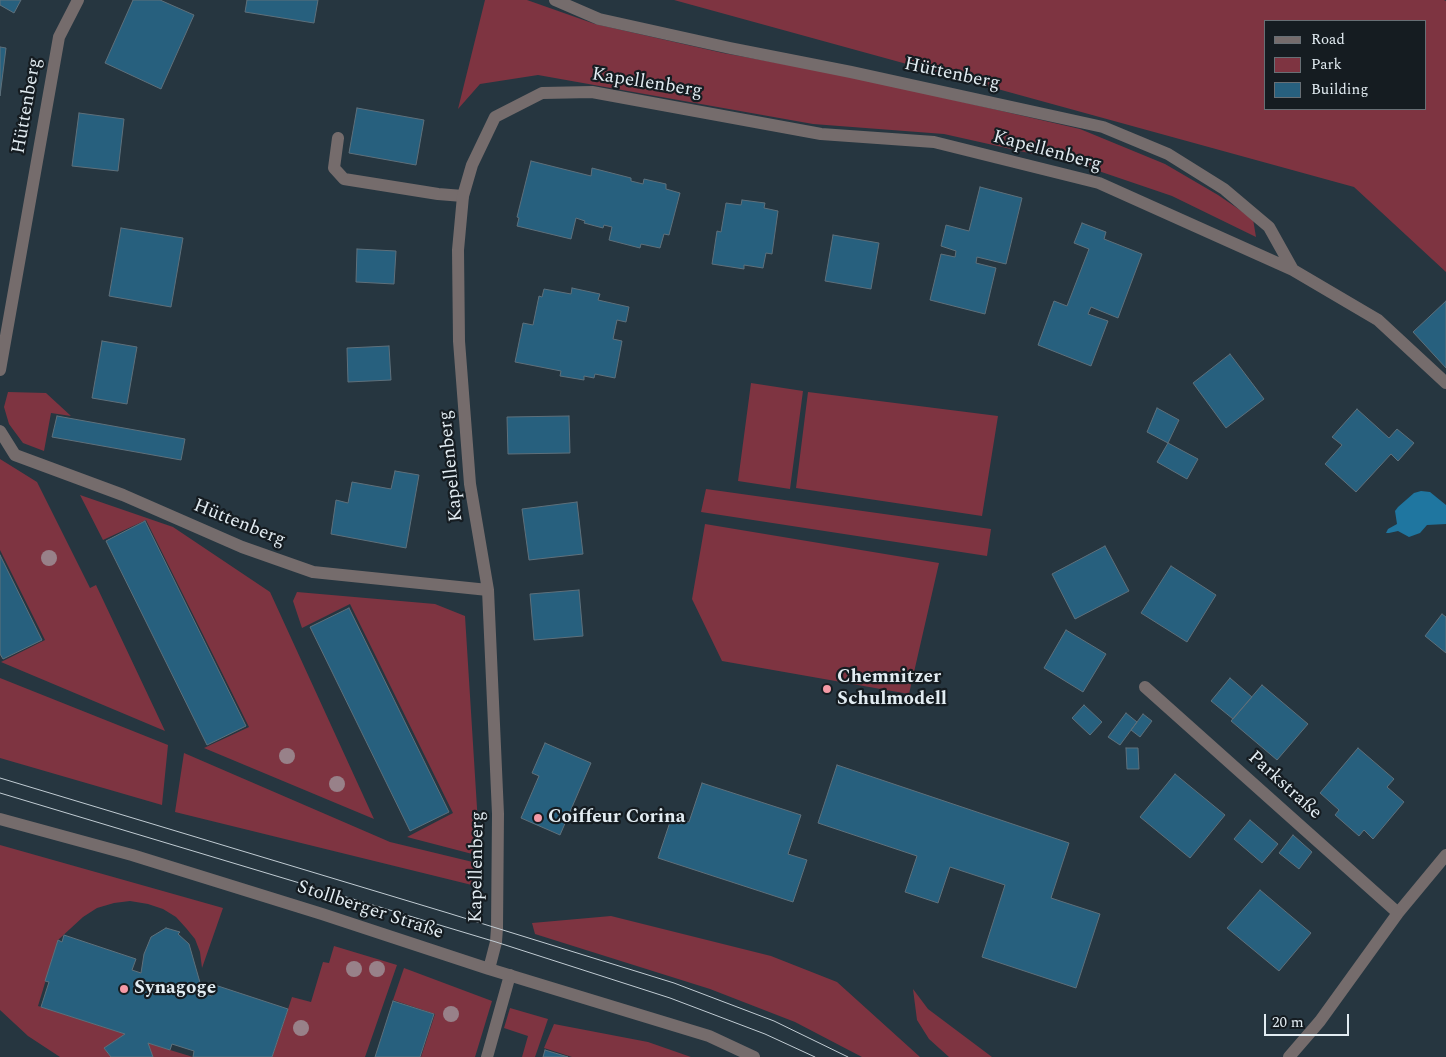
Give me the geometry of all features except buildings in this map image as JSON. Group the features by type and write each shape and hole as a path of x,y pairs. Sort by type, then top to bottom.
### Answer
{"street":[{"name":"Hüttenberg","path":"0,370 59,37 78,0"},
{"name":"Hüttenberg","path":"555,0 599,19 1103,127 1168,154 1224,189 1269,227 1293,270"},
{"name":"Kapellenberg","path":"488,969 496,942 497,928 498,814 488,590 470,484 459,340 458,250 463,196 472,165 495,117 542,94 592,92 822,134 934,142 1099,183 1293,270 1378,320 1446,383"},
{"path":"338,138 334,168 344,179 438,194 463,196"},
{"path":"0,431 15,455"},
{"name":"Hüttenberg","path":"0,446 15,455 123,495 242,547 313,572 488,590"},
{"name":"Parkstraße","path":"1145,687 1398,913"},
{"name":"Stollberger Straße","path":"0,819 132,855 322,914 510,976 709,1036 754,1057"},
{"path":"1289,1057 1320,1021 1398,913 1446,854"},
{"path":"487,1057 510,976"}],"green space":[{"path":"485,0 527,0 595,24 723,53 850,76 1080,129 1165,164 1218,195 1253,219 1256,237 1172,196 1078,164 944,134 813,124 538,75 480,84 458,109"},
{"path":"674,0 1444,0 1446,1 1446,272 1354,187"},
{"path":"751,383 803,391 790,489 738,481"},
{"path":"8,392 46,393 71,416 51,413 44,451 23,443 9,424 4,407"},
{"path":"808,392 998,416 982,516 796,488"},
{"path":"0,459 37,482 90,588 96,585 165,731 1,662 45,640 0,550"},
{"path":"706,489 991,529 987,556 701,512"},
{"path":"80,495 173,527 270,592 374,819 204,748 249,727 146,520 103,540"},
{"path":"705,524 939,563 909,694 722,661 692,599"},
{"path":"297,592 435,604 465,616 480,856 407,837 453,813 350,604 302,628 293,601"},
{"path":"0,678 168,745 162,805 0,758"},
{"path":"184,753 390,842 481,864 480,887 175,812"},
{"path":"0,845 223,908 202,968 200,952 195,939 186,928 176,917 163,909 148,904 130,901 97,908 83,917 58,940 38,1006 125,1034 104,1048 111,1057 60,1057 28,1036 0,1010"},
{"path":"611,916 771,956 837,982 920,1057 862,1057 795,1022 710,989 535,934 532,923"},
{"path":"334,946 397,965 365,1057 272,1057 292,997 311,1002 323,962 329,963"},
{"path":"404,968 492,1001 475,1057 421,1057 435,1014 393,1000"},
{"path":"913,989 928,1009 992,1057 949,1057 929,1039 917,1020"},
{"path":"510,1008 548,1019 535,1057 522,1057 528,1036 504,1028"},
{"path":"554,1024 648,1042 691,1057 572,1057 544,1048"},
{"path":"148,1043 170,1050 193,1057 153,1057"}],"water":[{"path":"1421,491 1430,492 1446,505 1446,524 1427,525 1420,533 1409,537 1398,531 1386,533 1388,529 1397,524 1395,511 1398,507 1414,493"}],"tram line":[{"path":"0,778 674,983 774,1021 848,1057"},
{"path":"0,793 496,942 670,998 765,1034 815,1057"}],"place":[{"name":"Chemnitzer Schulmodell","path":"827,689"},
{"name":"Coiffeur Corina","path":"538,818"},
{"name":"Synagoge","path":"124,989"}]}
